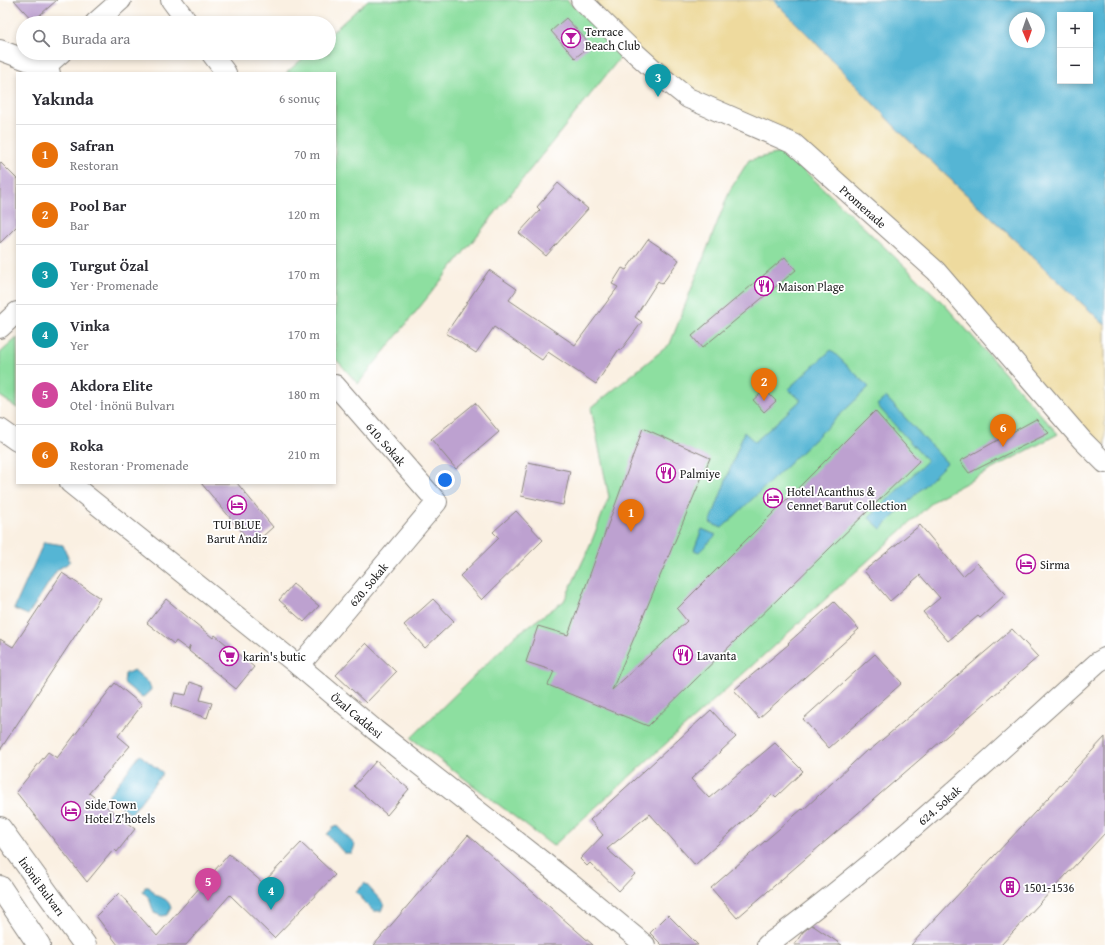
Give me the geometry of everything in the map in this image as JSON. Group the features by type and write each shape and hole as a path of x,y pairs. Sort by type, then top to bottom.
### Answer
{"main road":[{"name":"İnönü Bulvarı","path":"0,828 85,945"},
{"path":"0,887 39,945"}],"street":[{"path":"103,16 121,0"},
{"path":"171,0 183,16"},
{"name":"Promenade","path":"581,0 633,52 688,98 794,144 936,271 1082,440 1105,463"},
{"path":"0,50 16,57"},
{"path":"24,60 47,70 55,60"},
{"path":"216,60 225,72"},
{"path":"0,328 16,313"},
{"name":"610. Sokak","path":"336,386 437,502"},
{"path":"0,429 16,440"},
{"name":"Özal Caddesi","path":"71,484 299,666 375,730 645,945"},
{"name":"620. Sokak","path":"299,666 437,502"},
{"name":"624. Sokak","path":"767,945 821,905 882,855 1098,662 1105,658"}],"green space":[{"path":"368,0 567,0 623,54 358,384 336,359 336,72 287,72 301,60 336,60 336,29"},
{"name":"Hotel Acanthus & Cennet Barut Collection","path":"785,152 944,304 1058,434 936,499 553,846 411,738 516,635 564,601 589,548 609,497 591,408 670,344 730,190 749,160"},
{"path":"16,339 16,407 0,396 0,353"}],"sand":[{"path":"581,0 773,0 899,131 1105,325 1105,463 976,315 794,144 688,98"}],"water":[{"path":"773,0 1105,0 1105,325 899,131"},
{"path":"831,350 869,387 722,528 710,523 744,432 755,442 801,400 788,389"},
{"path":"886,397 947,463 881,529 869,518 927,461 877,405"},
{"path":"702,529 716,535 699,552 694,550"},
{"path":"44,542 63,545 70,562 57,570 28,615 14,609"},
{"path":"134,670 149,683 151,690 142,698 124,683 125,674"},
{"path":"140,755 163,773 131,814 108,796"},
{"path":"336,825 355,845 352,853 344,853 327,834"},
{"path":"365,883 384,904 381,911 373,911 356,892"},
{"path":"145,887 149,887 156,895 168,902 171,908 167,915 162,916 154,913 149,898 143,892"}],"building":[{"path":"14,0 57,0 39,16 28,16"},
{"name":"Terrace Beach Club","path":"566,18 591,45 575,58 551,31"},
{"path":"0,162 16,178 16,227 0,243"},
{"path":"558,183 588,209 546,256 519,233 540,210 537,207"},
{"path":"648,239 679,260 662,284 658,281 635,317 642,322 621,350 619,349 596,384 548,352 542,360 494,327 476,353 446,333 489,270 517,289 509,300 575,345 618,287 612,284 622,268 626,270"},
{"path":"785,257 796,270 702,348 692,336"},
{"path":"765,390 776,401 764,412 753,400"},
{"path":"475,403 499,432 456,469 431,439"},
{"path":"875,411 919,461 648,726 548,685 554,671 526,662 538,626 568,635 643,428 710,458 612,690 687,621 677,609"},
{"path":"1036,419 1049,433 969,473 960,461"},
{"path":"528,462 570,471 563,505 521,496"},
{"name":"TUI BLUE Barut Andiz","path":"202,484 238,484 273,527 253,545"},
{"path":"516,511 543,540 482,600 460,576 499,538 493,532"},
{"path":"920,525 963,576 977,563 1006,594 980,618 978,616 948,641 923,612 940,598 920,575 890,601 864,571"},
{"path":"62,573 100,598 0,750 0,639 13,647"},
{"path":"293,584 319,606 304,622 279,600"},
{"path":"166,599 213,638 215,635 254,667 236,689 189,651 190,646 188,650 176,641 174,644 147,623"},
{"path":"433,599 454,621 425,648 404,625"},
{"path":"834,602 859,629 759,718 734,690 789,644 788,643"},
{"path":"1012,629 1038,657 737,918 711,888 802,809 803,810 867,750 869,751"},
{"path":"366,643 396,672 366,703 336,675"},
{"path":"875,654 902,683 829,748 803,719"},
{"path":"190,682 204,687 200,700 212,703 207,718 171,706 175,693 186,695"},
{"name":"Side Town Hotel Z'hotels","path":"115,683 142,705 118,736 130,746 89,793 135,829 117,852 114,849 87,882 16,792 48,752 57,758"},
{"path":"711,710 736,737 691,779 709,798 775,743 803,771 776,797 773,794 695,865 650,814 607,849 635,874 619,891 590,863 587,866 580,859 603,835 590,820"},
{"name":"1501-1536","path":"1105,737 1105,833 1001,945 911,945"},
{"path":"376,761 409,789 387,815 354,786"},
{"path":"468,835 593,945 374,945"},
{"path":"301,843 335,875 274,938 230,895 186,945 118,945 96,916 119,893 157,936 229,854 263,883"},
{"path":"668,915 698,945 662,945 650,933"},
{"path":"812,925 842,945 794,945 803,932"}],"place":[{"name":"Terrace Beach Club","path":"571,38"},
{"name":"Turgut Özal","path":"658,97"},
{"name":"Maison Plage","path":"764,286"},
{"name":"Pool Bar","path":"764,401"},
{"name":"Roka","path":"1003,447"},
{"name":"Palmiye","path":"666,473"},
{"name":"Hotel Acanthus & Cennet Barut Collection","path":"773,498"},
{"name":"TUI BLUE Barut Andiz","path":"237,505"},
{"name":"Safran","path":"631,532"},
{"name":"Sirma","path":"1026,564"},
{"name":"Lavanta","path":"683,655"},
{"name":"karin's butic","path":"229,656"},
{"name":"Side Town Hotel Z'hotels","path":"71,811"},
{"name":"1501-1536","path":"1010,887"},
{"name":"Akdora Elite","path":"208,901"},
{"name":"Vinka","path":"271,910"}]}
